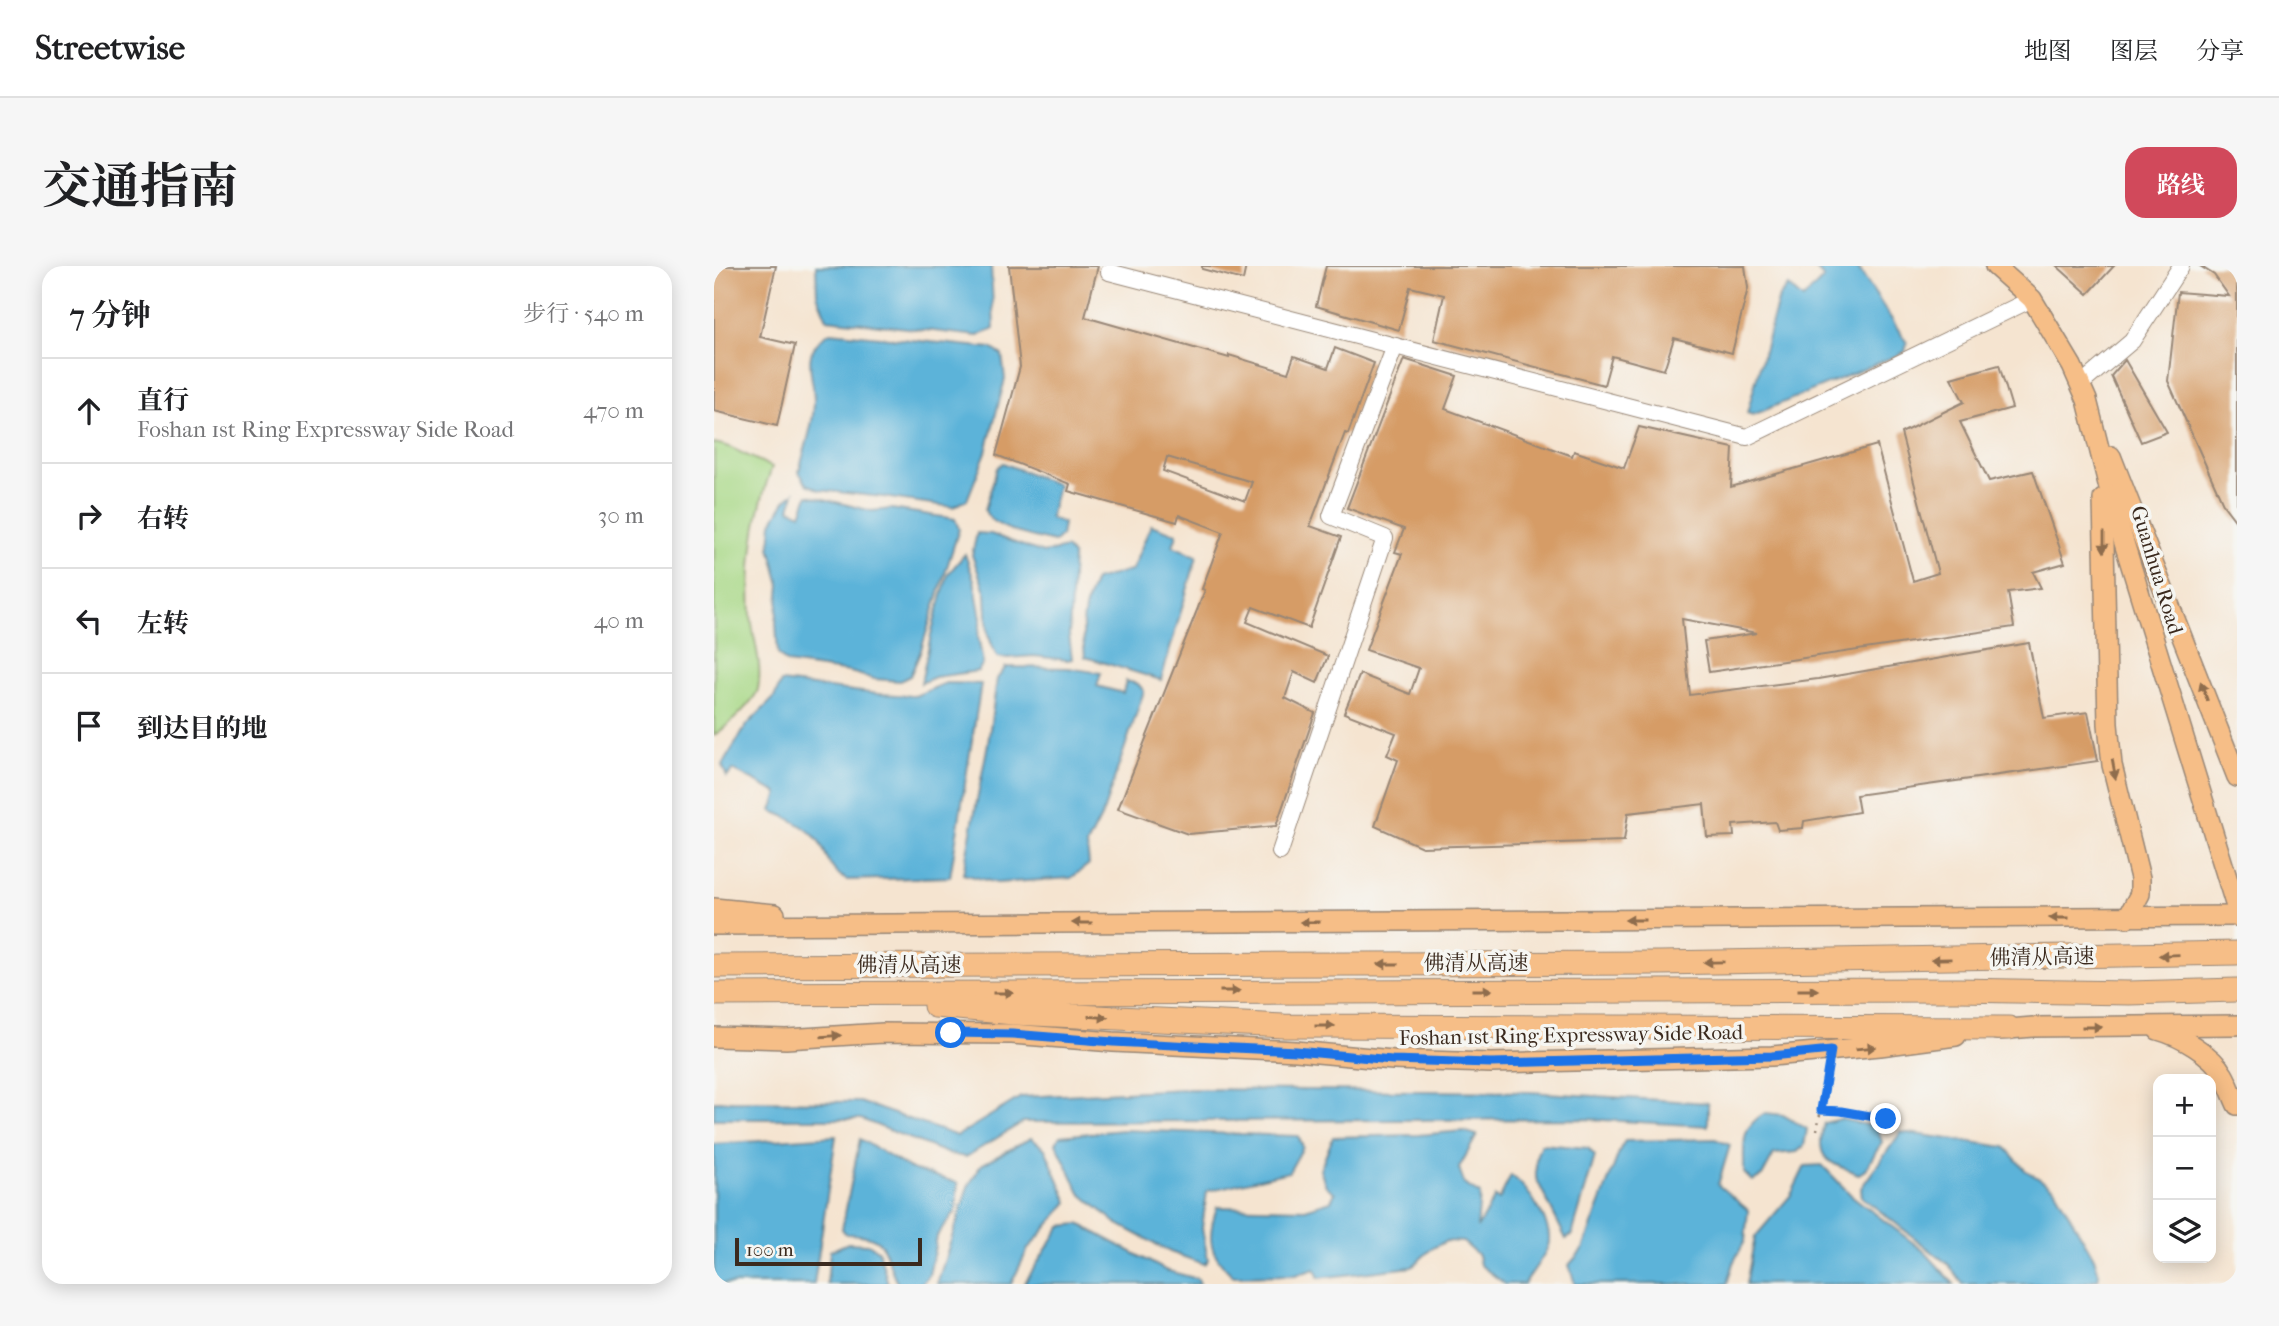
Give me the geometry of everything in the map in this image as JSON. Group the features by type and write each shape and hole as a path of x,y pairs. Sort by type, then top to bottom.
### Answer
{"highway":[{"name":"佛清从高速","path":"714,966 1647,963 2237,953"},
{"name":"佛清从高速","path":"714,994 1848,990 2129,993 2237,990"},
{"path":"810,993 1014,1013 1284,1026 2009,1028"}],"main road":[{"name":"Guanhua Road","path":"1995,266 2032,299 2072,366 2083,392 2117,520 2237,909"},
{"path":"2083,392 2142,531 2237,778"},
{"path":"2100,449 2108,724 2114,774 2140,878 2140,894 2127,918"},
{"path":"714,908 874,924"},
{"path":"714,925 2237,916"},
{"name":"Foshan 1st Ring Expressway Side Road","path":"714,1047 883,1033 1012,1034 1296,1051 1392,1060 1491,1063 1772,1056 1880,1046 2009,1028 2237,1026"},
{"path":"2147,1028 2163,1031 2213,1061 2222,1072 2237,1105"},
{"name":"Foshan 1st Ring Expressway Side Road","path":"714,1037 786,1039"}],"street":[{"path":"2083,392 2132,341 2181,266"},
{"path":"1109,272 1746,437 2032,299"},
{"path":"1280,852 1385,538 1331,516 1395,346"}],"path":[{"path":"1817,1130 1831,1050"},
{"path":"1821,1110 1886,1119"}],"green space":[{"path":"714,443 727,446 772,467 757,521 751,577 751,615 759,661 758,689 739,714 714,735"}],"water":[{"path":"816,266 991,266 994,328 978,336 827,319 817,295"},
{"path":"1813,266 1857,266 1907,343 1905,352 1753,415 1747,413 1779,297 1788,286 1803,299 1824,278"},
{"path":"830,332 991,348 1002,355 1005,379 986,452 967,500 953,507 819,490 807,484 799,472 814,410 811,355 820,340"},
{"path":"1003,463 1058,485 1050,518 1063,523 1061,536 1055,542 1015,532 989,517 985,510 997,468"},
{"path":"794,493 790,509 801,514 808,495 872,511 892,509 955,519 959,529 920,653 910,676 900,681 874,679 850,672 787,663 778,654 776,623 780,585 770,547 772,523 785,501"},
{"path":"1151,525 1177,534 1173,546 1197,556 1161,680 1085,657 1083,636 1085,609 1095,580 1132,570"},
{"path":"977,533 991,534 1043,553 1066,548 1073,556 1069,635 1072,659 997,657 988,635 986,594 972,555"},
{"path":"965,554 974,580 981,618 978,636 983,663 978,671 935,677 921,683 948,574"},
{"path":"1006,667 1068,668 1101,673 1097,686 1123,693 1126,681 1138,684 1144,691 1102,815 1087,845 1089,864 1071,878 997,883 963,874 988,743 997,679"},
{"path":"781,682 915,696 946,683 981,684 950,877 847,880 834,870 820,843 811,833 772,811 778,793 733,770 727,777 722,765 747,725 774,698"},
{"path":"1186,1089 1529,1092 1708,1103 1708,1126 1585,1119 1023,1122 966,1157 949,1154 861,1119 714,1119 714,1101 860,1102 957,1136 1021,1097"},
{"path":"1765,1113 1783,1115 1807,1129 1804,1146 1797,1152 1774,1154 1762,1176 1752,1181 1744,1173 1745,1139 1750,1125"},
{"path":"1840,1119 1877,1127 1882,1142 1865,1170 1859,1174 1832,1162 1823,1152 1821,1135 1824,1123"},
{"path":"1122,1130 1298,1136 1303,1147 1289,1172 1207,1191 1202,1228 1208,1260 1204,1264 1170,1252 1116,1223 1080,1193 1056,1143 1060,1136"},
{"path":"1463,1131 1477,1135 1459,1168 1464,1184 1480,1194 1477,1228 1495,1197 1499,1200 1511,1175 1532,1197 1544,1218 1549,1238 1548,1246 1524,1284 1505,1284 1480,1265 1478,1255 1463,1242 1446,1241 1431,1249 1412,1267 1319,1278 1315,1269 1296,1275 1233,1276 1214,1252 1211,1228 1217,1207 1305,1209 1331,1201 1335,1193 1326,1186 1320,1170 1333,1137"},
{"path":"1901,1132 2005,1147 2025,1170 2054,1188 2094,1258 2098,1279 2079,1284 1963,1284 1949,1265 1862,1197 1861,1188"},
{"path":"836,1136 814,1284 714,1284 714,1144"},
{"path":"1031,1138 1045,1149 1068,1202 1028,1249 1011,1284 937,1284 968,1187 981,1165"},
{"path":"860,1139 911,1169 958,1183 956,1210 937,1236 929,1275 921,1284 898,1284 878,1241 871,1237 846,1234 842,1229"},
{"path":"1715,1139 1730,1145 1718,1185 1748,1210 1745,1241 1733,1263 1727,1284 1575,1284 1569,1265 1583,1249 1625,1141"},
{"path":"1541,1144 1588,1148 1595,1156 1572,1235 1566,1239 1536,1178 1536,1157"},
{"path":"1822,1165 1851,1195 1925,1252 1954,1284 1746,1284 1755,1237 1791,1195 1805,1166"},
{"path":"1079,1224 1165,1270 1198,1279 1200,1284 1024,1284 1061,1226"},
{"path":"848,1243 868,1244 879,1251 888,1284 827,1284 830,1251"}],"building":[{"path":"714,266 776,266 760,337 795,345 777,426 714,411"},
{"path":"1009,266 1098,266 1085,317 1229,358 1229,355 1288,373 1294,356 1328,368 1335,348 1374,363 1310,526 1341,537 1309,628 1253,607 1247,622 1328,656 1317,683 1294,672 1285,698 1315,713 1276,826 1188,834 1118,809 1205,590 1202,589 1223,532 1179,515 1177,522 1068,491 1070,484 996,455 1020,367","holes":["1167,457 1252,482 1245,501 1163,471"]},
{"path":"1202,266 1246,266 1243,280 1202,269"},
{"path":"1326,266 1745,266 1748,288 1732,353 1674,338 1664,370 1612,356 1604,385 1434,340 1444,295 1410,287 1399,330 1316,306"},
{"path":"2057,266 2114,266 2088,294"},
{"path":"2200,266 2237,266 2237,523 2224,506 2168,381 2178,292 2229,296 2214,275"},
{"path":"1404,359 1457,376 1445,409 1572,456 1574,451 1624,468 1639,427 1733,448 1731,487 1877,445 1913,581 1938,573 1901,433 1964,402 1951,378 1999,365 2012,408 1960,422 1989,481 2033,471 2065,563 2033,572 2041,588 2008,592 2014,627 1709,672 1704,641 1757,633 1682,619 1690,695 1818,679 2029,643 2044,718 2088,712 2098,761 1856,795 1859,812 1804,821 1803,828 1778,830 1775,822 1733,825 1734,836 1707,837 1704,804 1628,813 1624,841 1422,847 1375,826 1398,760 1387,755 1396,733 1344,713 1360,674 1410,694 1419,668 1366,650 1402,554 1395,552 1404,529 1347,508"},
{"path":"2125,360 2167,432 2141,442 2111,376"}],"route":[{"path":"951,1033 1012,1034 1296,1051 1392,1060 1491,1063 1772,1056 1831,1050 1821,1110 1886,1119"}]}
